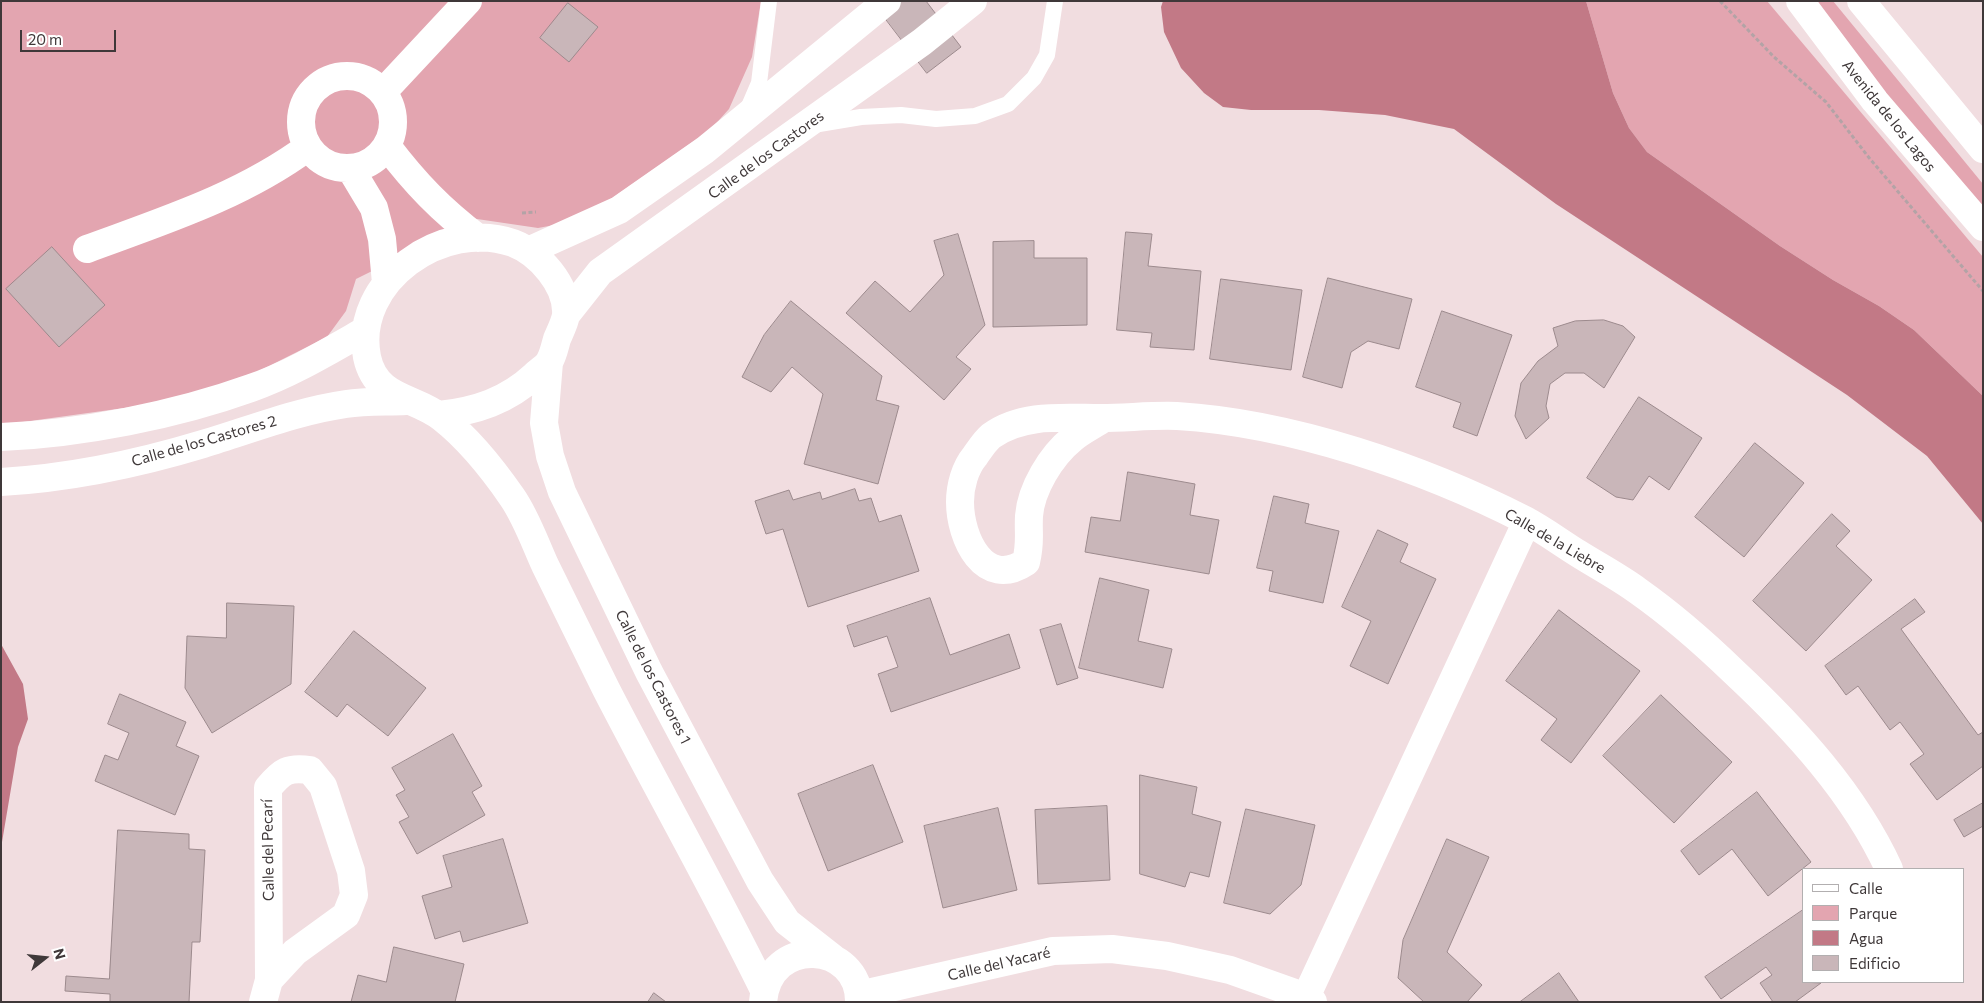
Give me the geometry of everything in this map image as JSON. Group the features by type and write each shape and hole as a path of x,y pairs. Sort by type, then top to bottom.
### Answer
{"street":[{"path":"383,92 468,1"},
{"path":"528,251 619,210 705,150 888,1"},
{"name":"Calle de los Castores","path":"566,315 600,272 922,42 973,1"},
{"name":"Avenida de los Lagos","path":"1800,1 1875,101 1983,227"},
{"path":"1861,1 1983,149"},
{"path":"341,76 357,76 371,82 383,92 390,104 393,118 392,132 387,146 378,157 365,165 350,168 326,163 308,147 302,132 301,117 305,102 314,89 327,80 341,76"},
{"path":"387,146 412,179 443,211 478,238"},
{"path":"87,249 249,186 279,169 308,147"},
{"path":"350,168 374,208 382,238 386,284"},
{"path":"439,415 466,412 488,406 520,389 549,362 566,315 560,289 546,267 528,251 514,243 478,238 455,241 428,249 406,263 386,284 373,304 366,330 367,357 373,375 386,389 406,401 439,415 476,448 515,500 608,692 763,996"},
{"path":"1,437 76,431 214,400 252,388 298,368 366,330"},
{"name":"Calle de los Castores 1","path":"549,362 544,422 550,456 562,492 649,672 760,881 787,922 833,958 850,974 859,998"},
{"name":"Calle de los Castores 2","path":"1,482 95,471 131,463 202,444 284,418 346,404 406,401"},
{"name":"Calle de la Liebre","path":"1104,418 1072,439 1053,460 1037,486 1029,515 1031,542 1026,562 1015,569 1003,571 983,563 970,546 960,517 960,491 969,463 990,436 1021,421 1058,418 1176,416 1262,427 1344,448 1431,478 1527,521 1638,591 1698,638 1770,706 1838,784 1877,844 1889,868"},
{"path":"1310,999 1527,521"},
{"name":"Calle del Pecarí","path":"292,768 310,770 323,786 351,871 354,895 346,915 295,952 266,991 268,788 278,776 292,768"},
{"name":"Calle del Yacaré","path":"859,998 1052,951 1112,949 1167,956 1230,970 1310,999"},
{"path":"763,996 769,976 779,965 791,957 805,953 820,954 833,958"}],"lane":[{"path":"744,118 758,83 769,1"},
{"path":"805,127 861,117 901,115 936,119 976,116 1008,104 1034,78 1047,55 1055,1"}],"path":[{"path":"1720,1 1774,57 1826,102 1870,159 1983,291"},
{"path":"520,213 538,212"}],"green space":[{"path":"1,1 761,1 752,57 729,109 711,129 604,204 560,224 538,228 477,219 356,279 346,311 327,337 243,379 146,405 1,425"},
{"path":"1586,1 1767,1 1983,257 1983,396 1914,330 1879,306 1833,280 1780,246 1647,152 1629,128 1613,93"},
{"path":"1812,1 1833,1 1983,184 1983,212 1885,97"}],"water":[{"path":"1163,1 1586,1 1613,93 1629,128 1647,152 1780,246 1833,280 1879,306 1914,330 1983,396 1983,524 1927,456 1847,395 1556,204 1454,129 1385,115 1319,110 1251,110 1223,107 1204,93 1181,68 1164,32 1161,7"},
{"path":"1,644 23,684 28,719 18,747 1,848"}],"building":[{"path":"872,1 926,1 961,47 927,73"},
{"path":"568,3 598,27 569,62 540,38"},
{"path":"1126,232 1152,234 1148,266 1201,271 1194,350 1150,347 1152,333 1117,330"},
{"path":"958,234 985,325 956,357 971,369 944,400 846,313 875,281 910,312 944,275 934,241"},
{"path":"1034,241 1034,258 1087,258 1087,325 993,327 993,242"},
{"path":"52,247 105,305 59,347 6,289"},
{"path":"1328,278 1412,299 1399,349 1368,341 1351,352 1342,388 1303,377"},
{"path":"1221,279 1302,290 1291,370 1210,359"},
{"path":"791,301 882,376 876,400 899,406 878,484 804,464 823,394 792,367 771,392 742,377 764,335"},
{"path":"1442,311 1512,335 1477,436 1453,427 1461,403 1416,387"},
{"path":"1604,320 1623,326 1635,337 1604,388 1584,373 1565,373 1550,384 1546,406 1549,418 1526,439 1515,416 1521,383 1538,361 1558,346 1553,328 1575,321"},
{"path":"1639,397 1702,438 1669,490 1649,476 1633,500 1616,497 1587,478"},
{"path":"1755,443 1804,483 1744,557 1695,517"},
{"path":"1128,472 1195,484 1190,515 1219,520 1209,574 1085,552 1091,517 1120,521"},
{"path":"855,489 859,501 871,498 879,522 901,515 919,571 808,607 783,529 766,534 755,501 789,490 793,500 820,492 822,499"},
{"path":"1274,496 1309,504 1305,523 1339,531 1323,603 1269,591 1273,571 1257,568"},
{"path":"1832,514 1850,531 1836,546 1872,580 1806,651 1753,601"},
{"path":"1378,530 1408,544 1400,562 1436,579 1388,684 1350,666 1371,621 1342,607"},
{"path":"1100,578 1149,590 1138,641 1172,649 1163,688 1079,668"},
{"path":"930,598 950,655 1009,634 1020,668 891,712 878,674 898,667 887,636 854,647 847,626"},
{"path":"1915,599 1925,612 1901,629 1978,735 1983,732 1983,766 1937,800 1910,764 1924,754 1900,722 1890,730 1858,686 1846,695 1825,666"},
{"path":"227,603 294,606 291,684 212,733 185,688 187,636 226,638"},
{"path":"1559,610 1640,671 1571,763 1541,740 1557,719 1506,681"},
{"path":"1061,624 1078,678 1057,685 1040,630"},
{"path":"354,631 426,688 388,736 347,704 337,717 305,692"},
{"path":"120,694 186,722 176,746 199,756 175,815 95,781 105,755 118,760 129,733 108,724"},
{"path":"1661,695 1732,762 1674,823 1603,756"},
{"path":"453,734 482,786 472,792 485,815 417,854 399,822 409,817 396,795 405,790 392,768"},
{"path":"873,765 903,842 828,871 798,794"},
{"path":"1140,775 1197,787 1192,814 1221,822 1209,877 1190,872 1185,887 1140,874"},
{"path":"1757,792 1811,862 1768,896 1732,849 1699,875 1681,851"},
{"path":"1983,803 1983,826 1964,837 1954,820"},
{"path":"1107,806 1110,880 1038,884 1035,810"},
{"path":"998,808 1017,890 943,908 924,826"},
{"path":"1246,809 1315,825 1301,885 1270,914 1224,903"},
{"path":"118,830 189,834 189,849 205,850 200,942 192,942 189,1002 110,1002 110,994 65,991 66,976 109,979"},
{"path":"503,839 528,923 463,942 460,931 435,939 422,896 452,887 443,856"},
{"path":"1447,839 1489,857 1447,952 1482,985 1467,1002 1424,1002 1398,978 1403,940"},
{"path":"1802,911 1802,983 1821,983 1795,1002 1773,1002 1760,983 1772,975 1766,967 1721,999 1705,977"},
{"path":"394,947 464,964 455,1002 351,1002 358,975 386,982"},
{"path":"1559,973 1579,1002 1520,1002"},
{"path":"654,993 666,1002 648,1002"}]}
